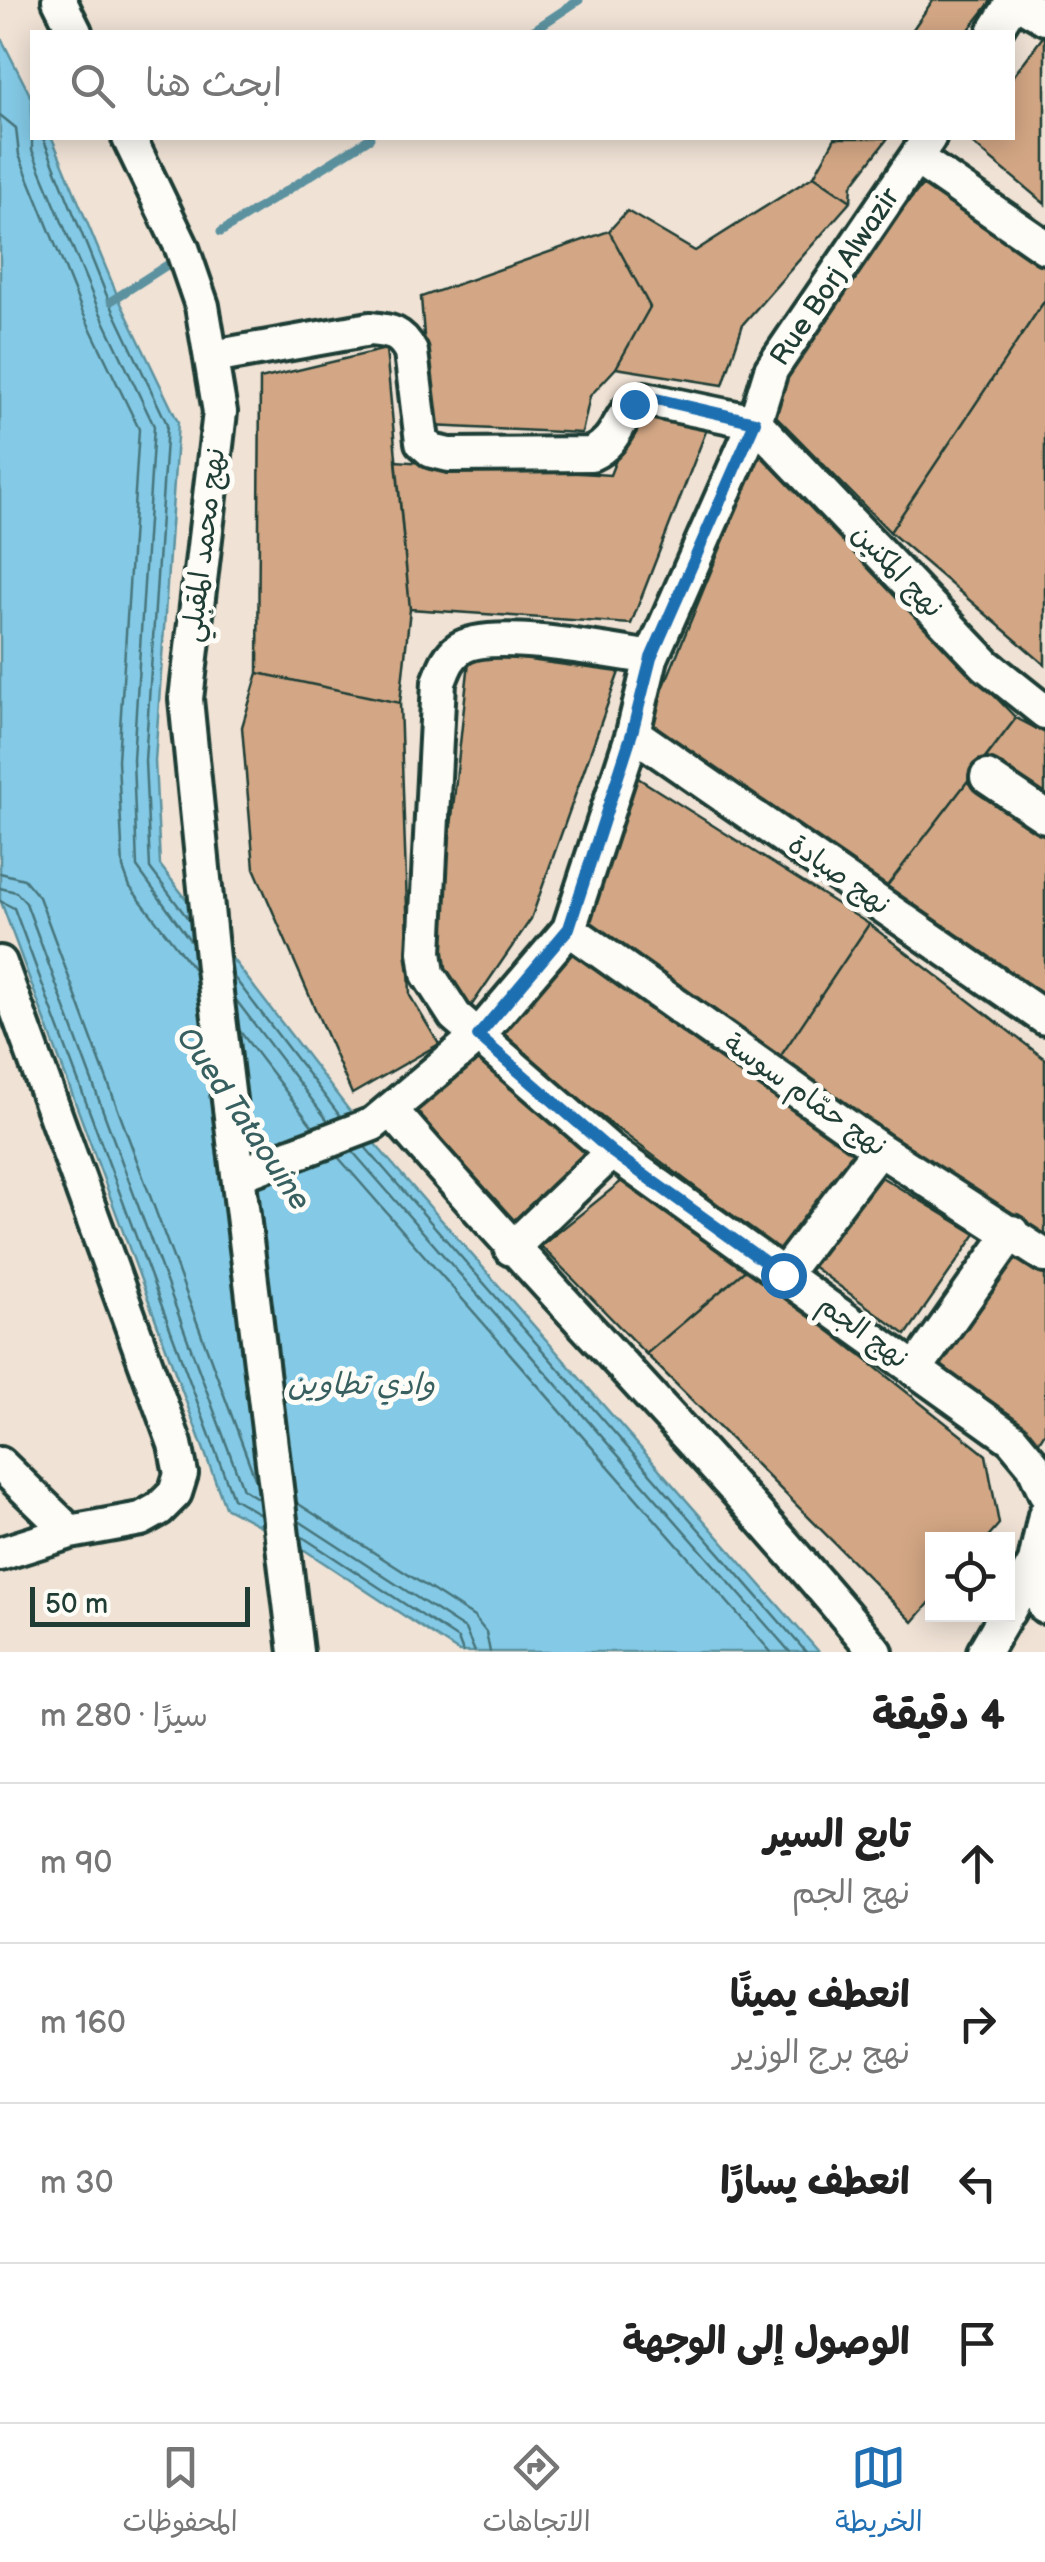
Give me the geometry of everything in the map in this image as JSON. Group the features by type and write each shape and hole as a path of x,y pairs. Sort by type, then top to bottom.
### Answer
{"street":[{"path":"59,0 75,30"},
{"path":"995,30 1014,0 1045,18"},
{"name":"نهج محمد المقبلي","path":"131,140 182,248 212,356 220,412 186,700 213,968 288,1558 296,1652"},
{"path":"922,148 1045,247"},
{"name":"Rue Borj Alwazir","path":"569,928 632,733 651,658 755,422 764,388 781,350 922,148"},
{"path":"212,356 370,329 392,331 405,340 411,352 422,442 432,451 449,455 591,454 610,443 624,415 645,399 755,422"},
{"name":"نهج المكنين","path":"755,422 986,666 1045,712"},
{"name":"نهج الجم","path":"651,658 561,642 509,642 462,646 448,661 439,682 424,952 437,994 478,1036 612,1152 1012,1438 1032,1464 1045,1492"},
{"name":"نهج صيادة","path":"632,733 1045,1018"},
{"path":"988,778 1045,816"},
{"path":"241,1174 382,1117 478,1036 569,928"},
{"name":"نهج حمّام سوسة","path":"569,928 879,1149 1045,1256"},
{"path":"0,964 10,1026 175,1444 181,1474 175,1493 159,1509 141,1518 70,1532 0,1554"},
{"path":"382,1117 765,1517 876,1652"},
{"path":"783,1275 879,1149"},
{"path":"510,1248 612,1152"},
{"path":"915,1370 1012,1232"},
{"path":"0,1464 70,1532"},
{"path":"1015,1598 1035,1562 1045,1514"},
{"path":"1035,1562 1045,1607"},
{"path":"984,1652 1002,1622"}],"water":[{"name":"وادي تطاوين","path":"0,36 30,95 30,140 53,140 118,297 178,422 155,761 160,865 375,1144 819,1652 459,1652 300,1547 225,1507 0,899"}],"building":[{"path":"933,0 992,0 969,30 912,30"},
{"path":"1045,34 1045,204 968,140 1015,140 1015,74"},
{"path":"834,140 886,140 852,185 851,201 814,176"},
{"path":"814,176 851,201 743,324 723,385 616,368 650,307 609,231 627,211 695,251"},
{"path":"929,177 1045,260 1045,300 890,532 765,405 813,318"},
{"path":"609,231 650,307 616,368 590,396 582,433 431,426 421,297"},
{"path":"1045,300 1045,665 890,532"},
{"path":"386,349 410,609 400,703 258,673 260,379"},
{"path":"637,407 710,421 631,624 410,609 396,461 610,475"},
{"path":"759,454 1016,718 884,890 648,725"},
{"path":"470,652 619,672 531,919 465,1015 436,965"},
{"path":"258,673 400,703 410,996 439,1044 352,1094 254,868 242,727"},
{"path":"1016,718 1045,733 1045,802 982,763"},
{"path":"630,773 869,924 776,1063 577,918"},
{"path":"967,782 1045,836 1045,1000 884,890"},
{"path":"869,924 1045,1059 1045,1239 776,1063"},
{"path":"570,932 863,1151 784,1254 493,1035"},
{"path":"476,1058 590,1156 517,1226 415,1109"},
{"path":"878,1175 976,1234 906,1335 804,1260"},
{"path":"623,1180 749,1267 646,1354 541,1246"},
{"path":"1016,1250 1045,1274 1045,1432 1038,1443 936,1361"},
{"path":"749,1267 986,1455 999,1524 992,1532 925,1532 925,1608 913,1622 646,1354"}],"waterway":[{"path":"534,30 579,0"},
{"path":"221,232 367,140"},
{"path":"111,301 178,258"}],"route":[{"path":"634,404 656,399 755,422 651,658 632,733 569,928 478,1036 612,1152 783,1275"}],"water label":[{"name":"Oued Tataouine","path":"243,1119"}]}
